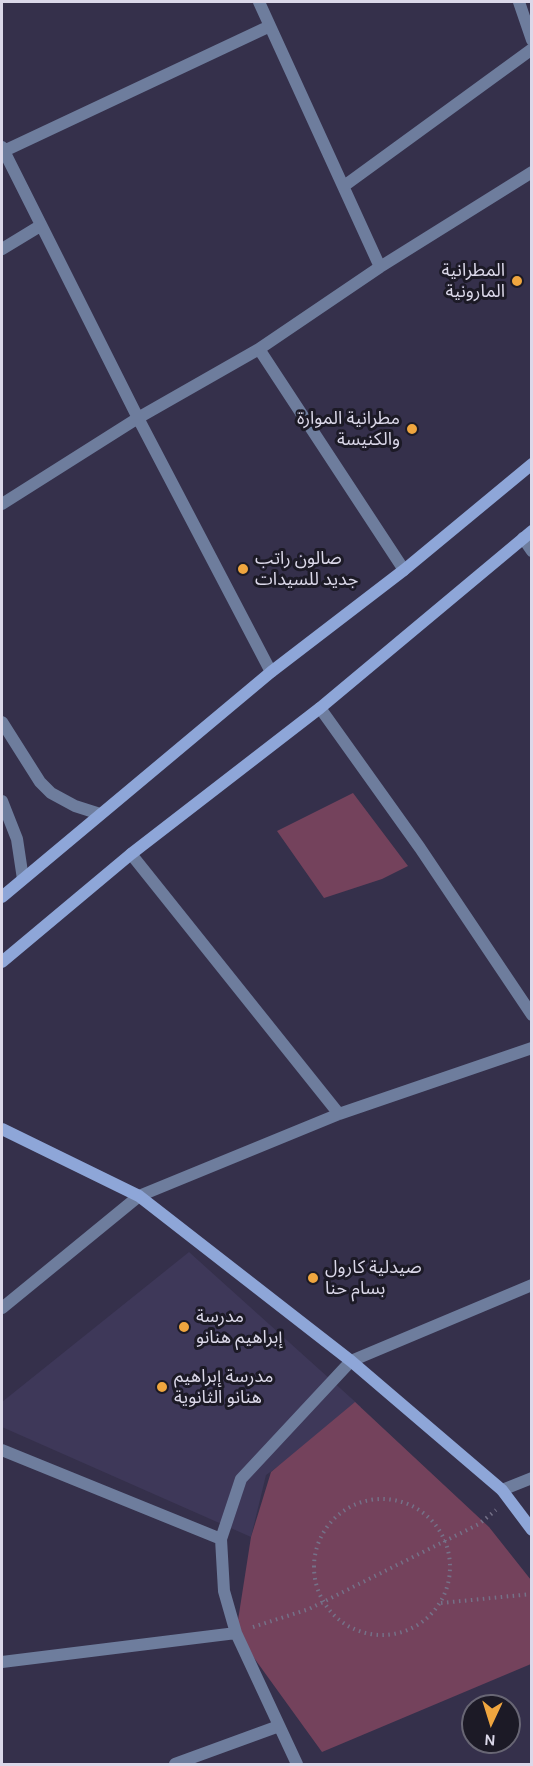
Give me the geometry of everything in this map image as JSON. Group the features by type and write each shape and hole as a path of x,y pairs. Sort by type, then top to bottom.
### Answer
{"main road":[{"path":"2,897 271,672 404,570 531,464"},
{"path":"2,962 131,854 320,708 527,534"},
{"path":"2,1130 139,1196 351,1361 505,1496 531,1530"}],"street":[{"path":"259,2 380,267"},
{"path":"519,2 531,40"},
{"path":"270,26 3,149 138,418 271,672"},
{"path":"344,186 531,49"},
{"path":"2,504 138,418 259,349 380,267 531,172"},
{"path":"2,249 40,226"},
{"path":"259,349 404,570"},
{"path":"527,534 531,551"},
{"path":"320,708 420,848 531,1015"},
{"path":"2,722 40,782 51,793 75,806 100,813"},
{"path":"2,801 17,839 23,879"},
{"path":"131,854 339,1114"},
{"path":"2,1308 139,1196 339,1114 531,1048"},
{"path":"297,1764 236,1633 224,1591 221,1539 241,1479 351,1361 531,1286"},
{"path":"2,1449 221,1539"},
{"path":"505,1496 531,1478"},
{"path":"2,1662 236,1633"},
{"path":"175,1764 279,1726"}],"path":[{"path":"236,1633 309,1609 478,1524 505,1496"},
{"path":"388,1499 411,1505 430,1518 445,1540 451,1558 450,1581 441,1603 426,1620 405,1631 384,1635 362,1632 342,1622 324,1602 317,1587 314,1565 318,1543 329,1524 346,1509 366,1501 388,1499"},
{"path":"441,1603 531,1594"}],"shaded area":[{"path":"353,793 408,866 382,879 324,898 277,831"},
{"name":"مدرسة إبراهيم هنانو","path":"189,1252 361,1407 266,1475 251,1537 2,1427 2,1402"},
{"path":"355,1402 489,1527 531,1580 531,1664 322,1752 236,1633 251,1537 271,1472"}],"place":[{"name":"المطرانية المارونية","path":"517,281"},
{"name":"مطرانية الموارة والكنيسة","path":"412,429"},
{"name":"صالون راتب جديد للسيدات","path":"243,569"},
{"name":"صيدلية كارول بسام حنا","path":"313,1278"},
{"name":"مدرسة إبراهيم هنانو","path":"184,1327"},
{"name":"مدرسة إبراهيم هنانو الثانوية","path":"162,1387"}]}
